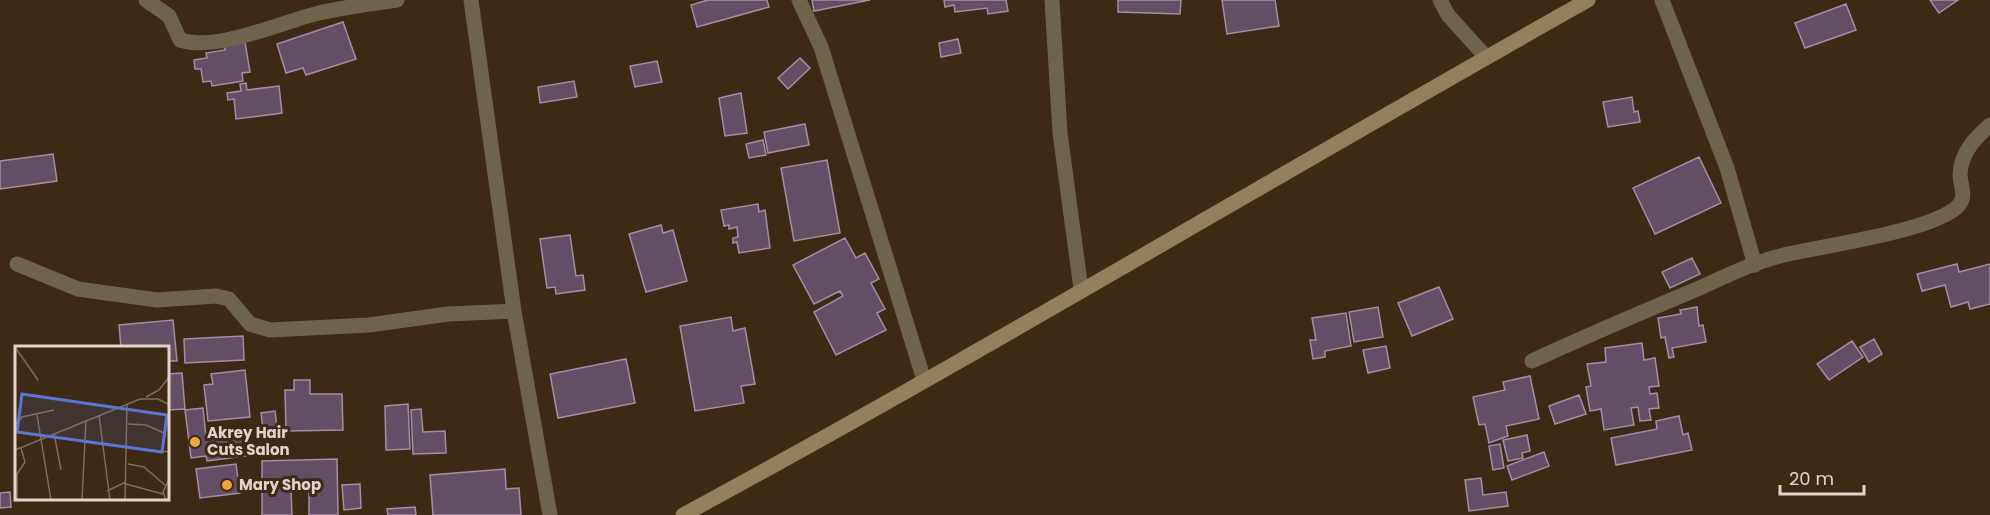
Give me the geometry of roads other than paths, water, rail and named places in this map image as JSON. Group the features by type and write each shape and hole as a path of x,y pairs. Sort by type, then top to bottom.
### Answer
{"street":[{"path":"146,0 169,16 180,40 192,44 240,36 319,13 397,0"},
{"path":"471,0 514,311 550,515"},
{"path":"799,0 821,47 924,380"},
{"path":"1052,0 1060,133 1081,289"},
{"path":"1440,0 1448,15 1486,57"},
{"path":"683,515 837,431 1588,0"},
{"path":"1662,0 1727,168 1755,265"},
{"path":"1532,361 1633,316 1782,255 1852,242 1906,228 1946,214 1959,205 1963,197 1960,174 1964,157 1974,139 1990,125"},
{"path":"17,264 78,289 157,300 216,297 229,299 250,324 270,330 369,325 448,314 514,311"}],"place":[{"name":"Akrey Hair Cuts Salon","path":"195,442"},
{"name":"Mary Shop","path":"227,485"}]}
